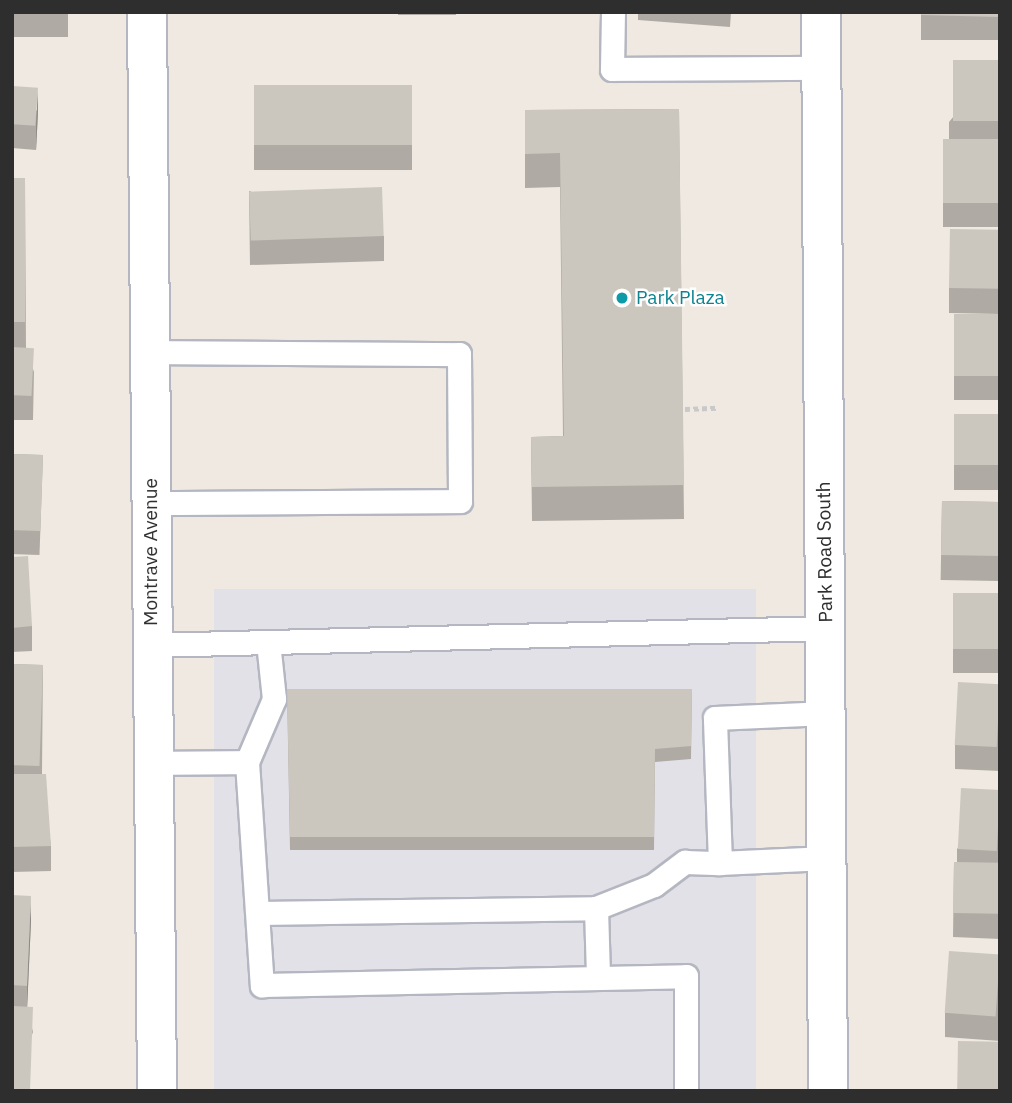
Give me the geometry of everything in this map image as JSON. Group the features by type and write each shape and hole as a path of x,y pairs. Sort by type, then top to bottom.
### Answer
{"main road":[{"name":"Montrave Avenue","path":"147,12 151,645 158,1091"},
{"name":"Park Road South","path":"821,12 828,1091"}],"lane":[{"path":"613,12 612,69 821,68"},
{"path":"150,352 459,354 460,501 151,503"},
{"path":"151,645 826,628"},
{"path":"268,642 274,699 247,762 262,985 686,976 686,1091"},
{"path":"720,863 715,718 827,713"},
{"path":"153,763 247,762"},
{"path":"258,913 596,908 654,885 685,862 826,858"},
{"path":"596,908 598,977"}],"path":[{"path":"685,409 718,408"}],"shaded area":[{"path":"214,589 756,589 756,1091 214,1091"}],"building":[{"path":"921,12 1000,12 1000,17 921,15"},
{"path":"953,60 1000,60 1000,121 953,121"},
{"path":"254,85 412,85 412,145 254,145"},
{"path":"12,86 38,88 35,126 12,124"},
{"name":"Park Plaza","path":"679,109 684,485 532,487 531,437 564,436 560,153 525,154 525,110"},
{"path":"943,139 1000,139 1000,203 943,203"},
{"path":"12,178 25,178 25,322 12,322"},
{"path":"382,187 384,236 251,241 249,192"},
{"path":"950,229 1000,230 999,289 949,288"},
{"path":"954,314 1000,314 1000,376 954,376"},
{"path":"12,347 34,348 31,396 12,395"},
{"path":"954,414 1000,414 1000,465 954,465"},
{"path":"12,454 43,455 40,531 12,530"},
{"path":"942,501 1000,502 999,556 941,555"},
{"path":"28,556 32,626 12,628 12,557"},
{"path":"953,593 1000,593 1000,649 953,649"},
{"path":"12,664 43,665 39,766 12,765"},
{"path":"958,682 1000,684 997,747 955,745"},
{"path":"287,689 692,689 691,746 655,749 654,837 290,837"},
{"path":"12,774 46,774 51,846 12,847"},
{"path":"961,788 1000,790 997,851 958,849"},
{"path":"954,862 1000,863 999,914 953,913"},
{"path":"12,895 31,896 27,986 12,985"},
{"path":"949,951 1000,955 996,1016 945,1013"},
{"path":"12,1006 33,1007 30,1091 12,1091"},
{"path":"958,1041 1000,1042 999,1091 957,1091"}],"place":[{"name":"Park Plaza","path":"622,298"}]}
